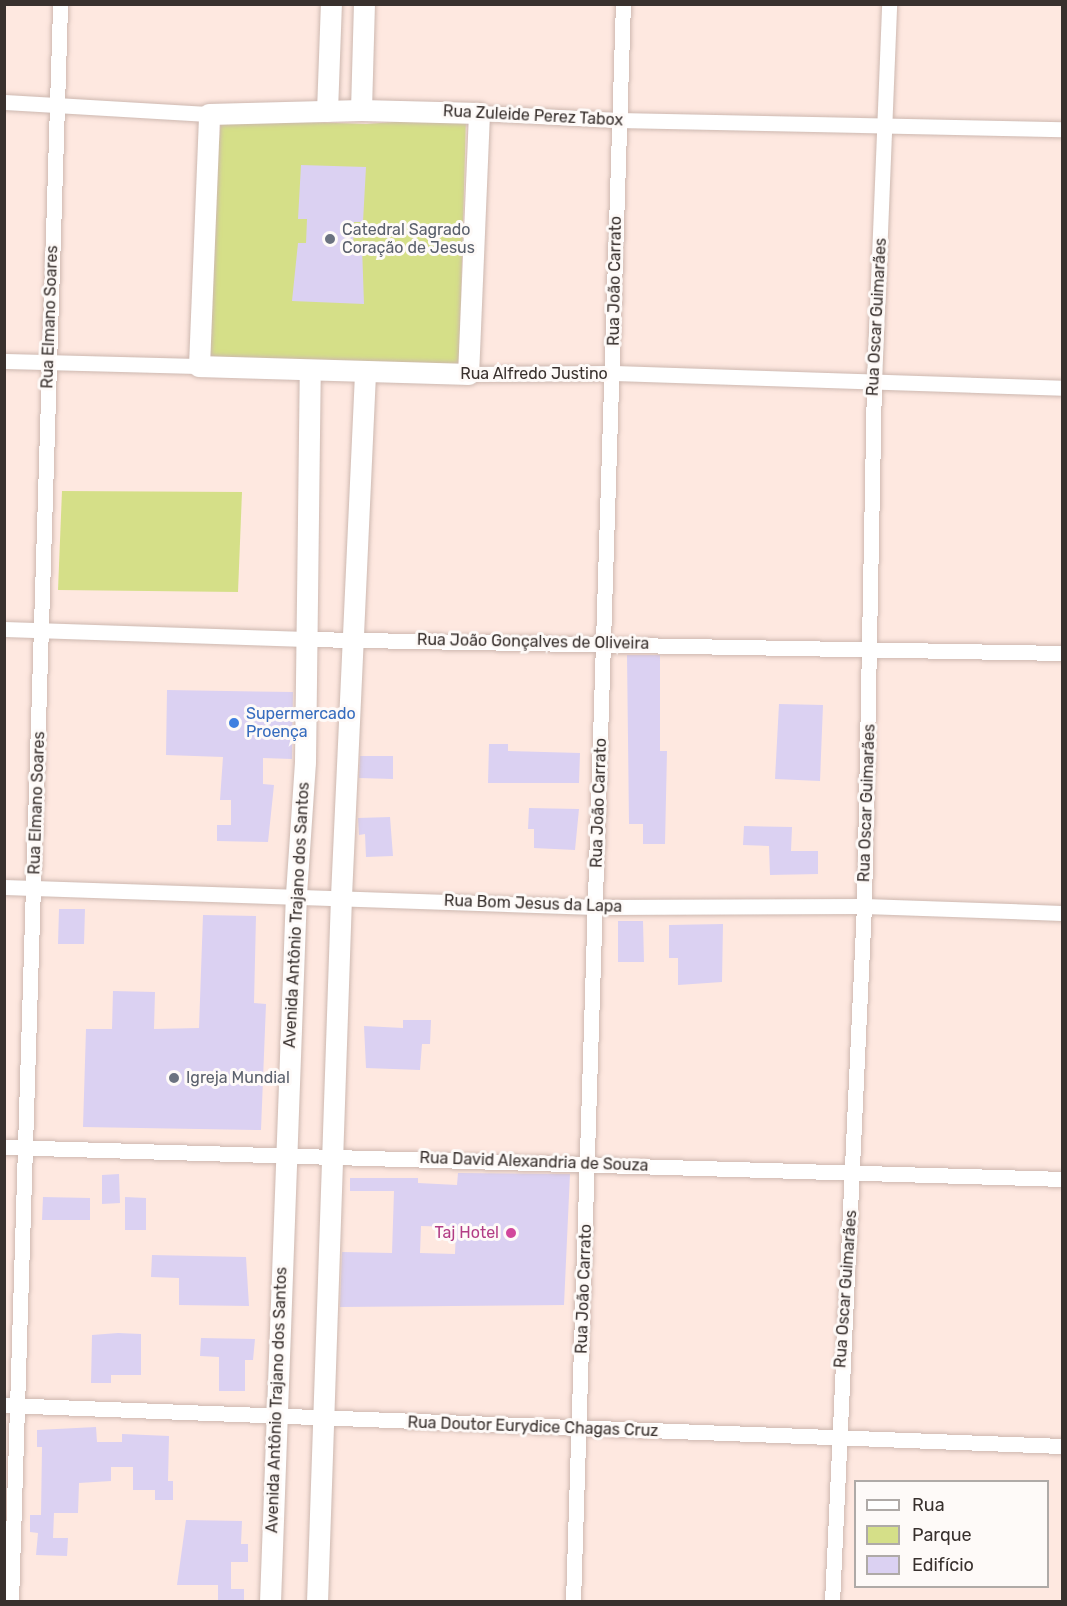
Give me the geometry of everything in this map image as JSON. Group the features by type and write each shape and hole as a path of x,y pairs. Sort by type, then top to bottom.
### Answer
{"main road":[{"path":"327,111 331,4"},
{"path":"361,110 364,4"},
{"name":"Rua Zuleide Perez Tabox","path":"209,114 361,110 479,112"},
{"path":"468,374 479,112"},
{"path":"199,366 209,114"},
{"name":"Rua Alfredo Justino","path":"199,366 365,374 468,374"},
{"name":"Avenida Antônio Trajano dos Santos","path":"270,1602 296,894 305,762 310,372"},
{"path":"317,1602 341,896 365,374"}],"street":[{"name":"Rua Elmano Soares","path":"11,1602 11,1406 27,1148 60,4"},
{"name":"Rua João Carrato","path":"573,1602 614,373 618,120 623,4"},
{"name":"Rua Oscar Guimarães","path":"832,1602 837,1439 854,1173 864,906 872,647 874,382 887,127 889,4"},
{"name":"Rua Zuleide Perez Tabox","path":"4,102 209,114"},
{"name":"Rua Zuleide Perez Tabox","path":"479,112 618,120 1062,129"},
{"name":"Rua Alfredo Justino","path":"4,361 199,366"},
{"name":"Rua Alfredo Justino","path":"468,374 614,373 1062,388"},
{"name":"Rua João Gonçalves de Oliveira","path":"4,629 306,639 872,647 1062,653"},
{"name":"Rua Bom Jesus da Lapa","path":"4,887 296,894 596,907 864,906 1062,913"},
{"name":"Rua David Alexandria de Souza","path":"4,1147 1062,1179"},
{"name":"Rua Doutor Eurydice Chagas Cruz","path":"11,1406 276,1418 1062,1446"}],"green space":[{"path":"466,117 459,369 200,360 221,119 366,124"},
{"path":"62,491 242,492 238,592 58,590"}],"building":[{"name":"Catedral Sagrado Coração de Jesus","path":"301,165 366,167 363,222 354,222 353,246 362,246 364,304 292,301 298,243 306,243 307,219 298,219"},
{"path":"627,655 660,655 660,751 667,751 665,844 643,844 643,824 629,824"},
{"name":"Supermercado Proença","path":"167,690 293,692 292,759 263,758 263,784 274,785 268,842 217,841 217,825 231,825 231,800 220,800 223,757 166,755"},
{"path":"779,704 823,705 820,781 775,779"},
{"path":"489,744 508,744 508,751 580,753 579,783 488,783"},
{"path":"360,756 393,756 393,779 359,778"},
{"path":"529,808 579,809 575,850 534,848 534,829 528,829"},
{"path":"390,817 393,856 366,857 365,834 359,835 358,818"},
{"path":"744,826 792,827 791,851 818,851 818,874 770,875 769,846 743,845"},
{"path":"59,909 85,909 84,944 58,944"},
{"name":"Igreja Mundial","path":"203,915 256,916 254,1003 266,1004 261,1130 83,1127 86,1029 112,1029 113,991 155,992 154,1029 199,1028"},
{"path":"618,921 643,921 644,962 618,962"},
{"path":"723,924 722,982 678,985 678,958 669,958 669,925"},
{"path":"403,1020 431,1020 430,1044 422,1044 420,1070 366,1068 364,1026 403,1028"},
{"name":"Taj Hotel","path":"458,1173 570,1174 564,1305 340,1307 342,1252 392,1253 394,1191 350,1191 350,1178 418,1178 418,1183 457,1185","holes":["421,1226 456,1227 455,1254 420,1253"]},
{"path":"119,1174 120,1203 102,1204 102,1175"},
{"path":"43,1197 90,1198 90,1220 42,1220"},
{"path":"125,1197 146,1198 146,1230 125,1230"},
{"path":"152,1255 246,1257 249,1306 179,1305 179,1278 151,1277"},
{"path":"141,1334 141,1375 111,1375 111,1383 91,1383 92,1335"},
{"path":"201,1338 255,1339 253,1360 245,1360 245,1391 219,1391 219,1357 200,1356"},
{"path":"96,1427 97,1442 122,1442 122,1434 169,1436 168,1481 173,1481 173,1500 155,1500 155,1490 133,1490 133,1467 111,1467 111,1481 79,1483 78,1513 54,1513 53,1538 68,1538 67,1556 36,1555 38,1533 30,1532 30,1515 41,1515 42,1447 37,1447 37,1430"},
{"path":"186,1520 242,1521 241,1544 248,1544 248,1562 231,1562 231,1589 244,1589 244,1602 218,1602 218,1585 177,1585"}],"place":[{"name":"Catedral Sagrado Coração de Jesus","path":"330,239"},
{"name":"Supermercado Proença","path":"234,723"},
{"name":"Igreja Mundial","path":"174,1078"},
{"name":"Taj Hotel","path":"511,1233"}]}
